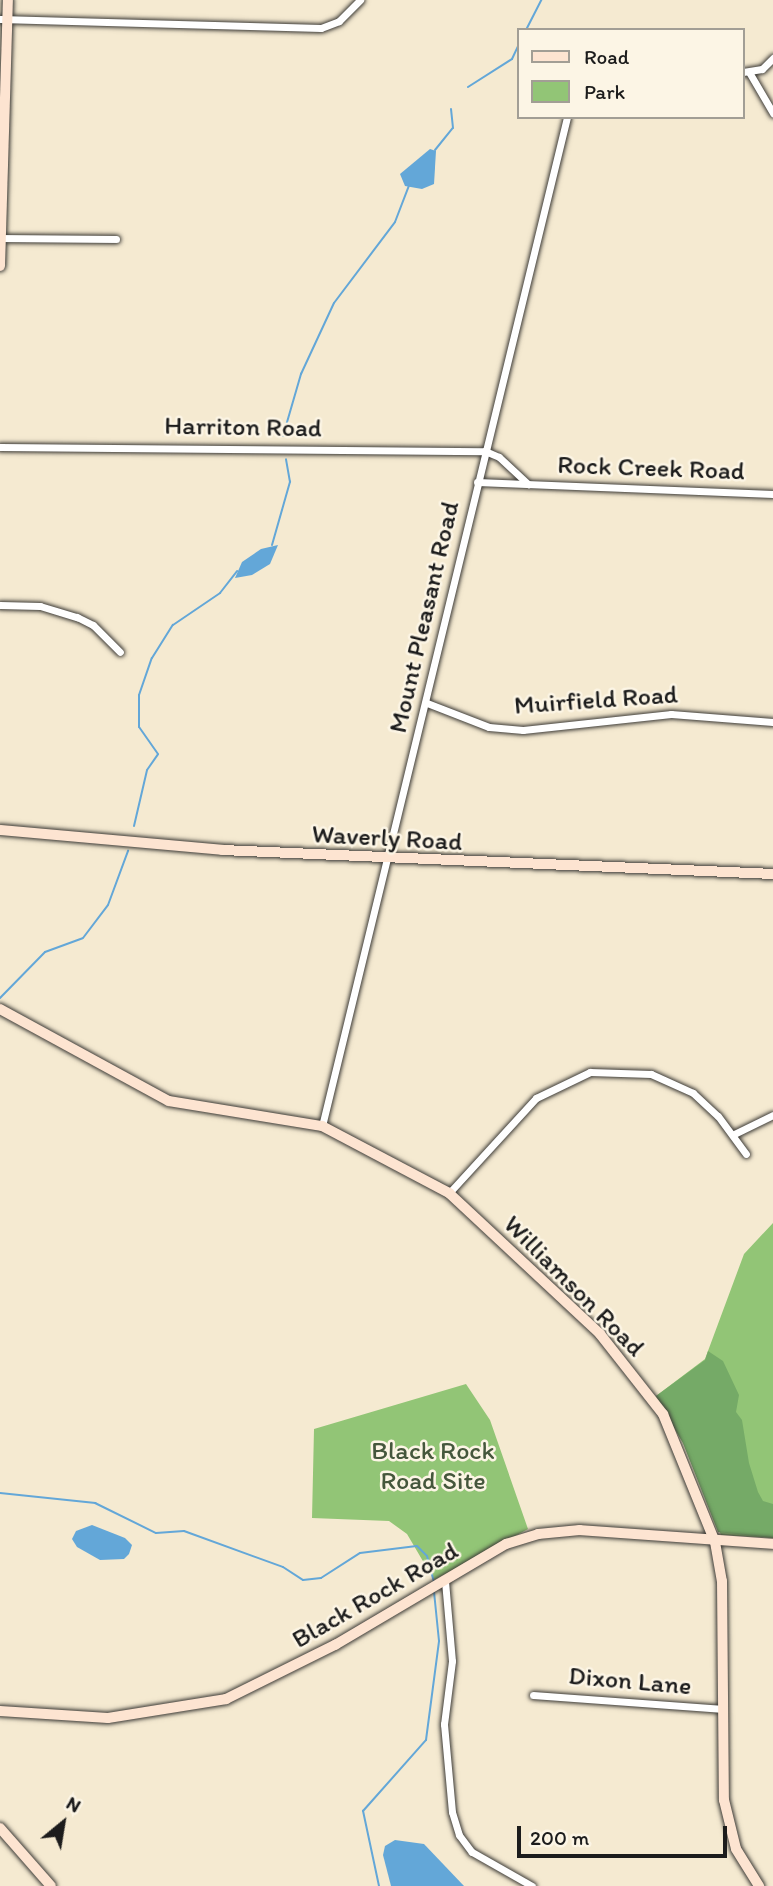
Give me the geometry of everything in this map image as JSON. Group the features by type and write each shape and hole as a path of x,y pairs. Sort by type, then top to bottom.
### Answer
{"street":[{"path":"0,266 3,20 8,0"},
{"path":"3,20 321,28 339,21 360,0"},
{"path":"773,58 762,69 746,72 773,113"},
{"name":"Mount Pleasant Road","path":"322,1126 427,703 477,482 567,119"},
{"path":"1,237 116,239"},
{"name":"Harriton Road","path":"0,447 485,451"},
{"name":"Rock Creek Road","path":"485,451 499,457 528,484"},
{"name":"Rock Creek Road","path":"477,482 773,494"},
{"path":"0,605 40,606 77,617 93,625 120,652"},
{"name":"Muirfield Road","path":"427,703 489,727 523,730 671,714 773,722"},
{"name":"Waverly Road","path":"0,830 199,848 773,874"},
{"name":"Williamson Road","path":"0,1009 169,1101 322,1126 449,1194 600,1334 663,1414 715,1542 722,1581 724,1800 736,1849 759,1886"},
{"path":"449,1194 536,1098 590,1072 661,1079 693,1093 734,1134 746,1154"},
{"path":"734,1134 773,1115"},
{"name":"Black Rock Road","path":"0,1711 108,1718 226,1699 335,1645 506,1544 551,1531 773,1544"},
{"path":"438,1585 452,1652 444,1724 452,1812 459,1835 472,1852 532,1886"},
{"name":"Dixon Lane","path":"533,1695 723,1709"},
{"path":"0,1828 47,1885"}],"green space":[{"path":"773,1223 773,1538 721,1535 683,1443 656,1396 705,1359 744,1254"},
{"path":"708,1351 723,1361 739,1395 736,1412 742,1420 749,1463 758,1492 763,1501 773,1504 773,1538 718,1532 683,1443 656,1396 705,1360"},
{"name":"Black Rock Road Site","path":"466,1384 490,1420 528,1529 434,1580 407,1534 389,1521 312,1518 314,1429"}],"water":[{"path":"430,149 436,151 434,184 422,189 405,186 400,174"},
{"path":"278,545 270,564 252,575 235,578 242,562 261,549"},
{"path":"92,1525 125,1538 132,1545 129,1554 124,1559 100,1560 77,1547 72,1539 76,1531"},
{"path":"395,1840 424,1844 464,1886 391,1886 383,1855 385,1846"}],"waterway":[{"path":"527,28 541,0"},
{"path":"468,87 512,59 518,46"},
{"path":"435,150 453,128 451,109"},
{"path":"283,436 301,374 334,303 395,222 409,185"},
{"path":"272,545 290,482 286,459"},
{"path":"134,826 147,770 158,754 139,727 139,695 152,658 173,625 220,593 237,571"},
{"path":"0,998 45,952 83,938 108,905 128,851"},
{"path":"0,1493 95,1503 156,1533 184,1531 283,1567 303,1580 321,1578 360,1553 417,1546 427,1556 434,1583"},
{"path":"379,1886 363,1811 426,1740 439,1641 434,1592"}]}
